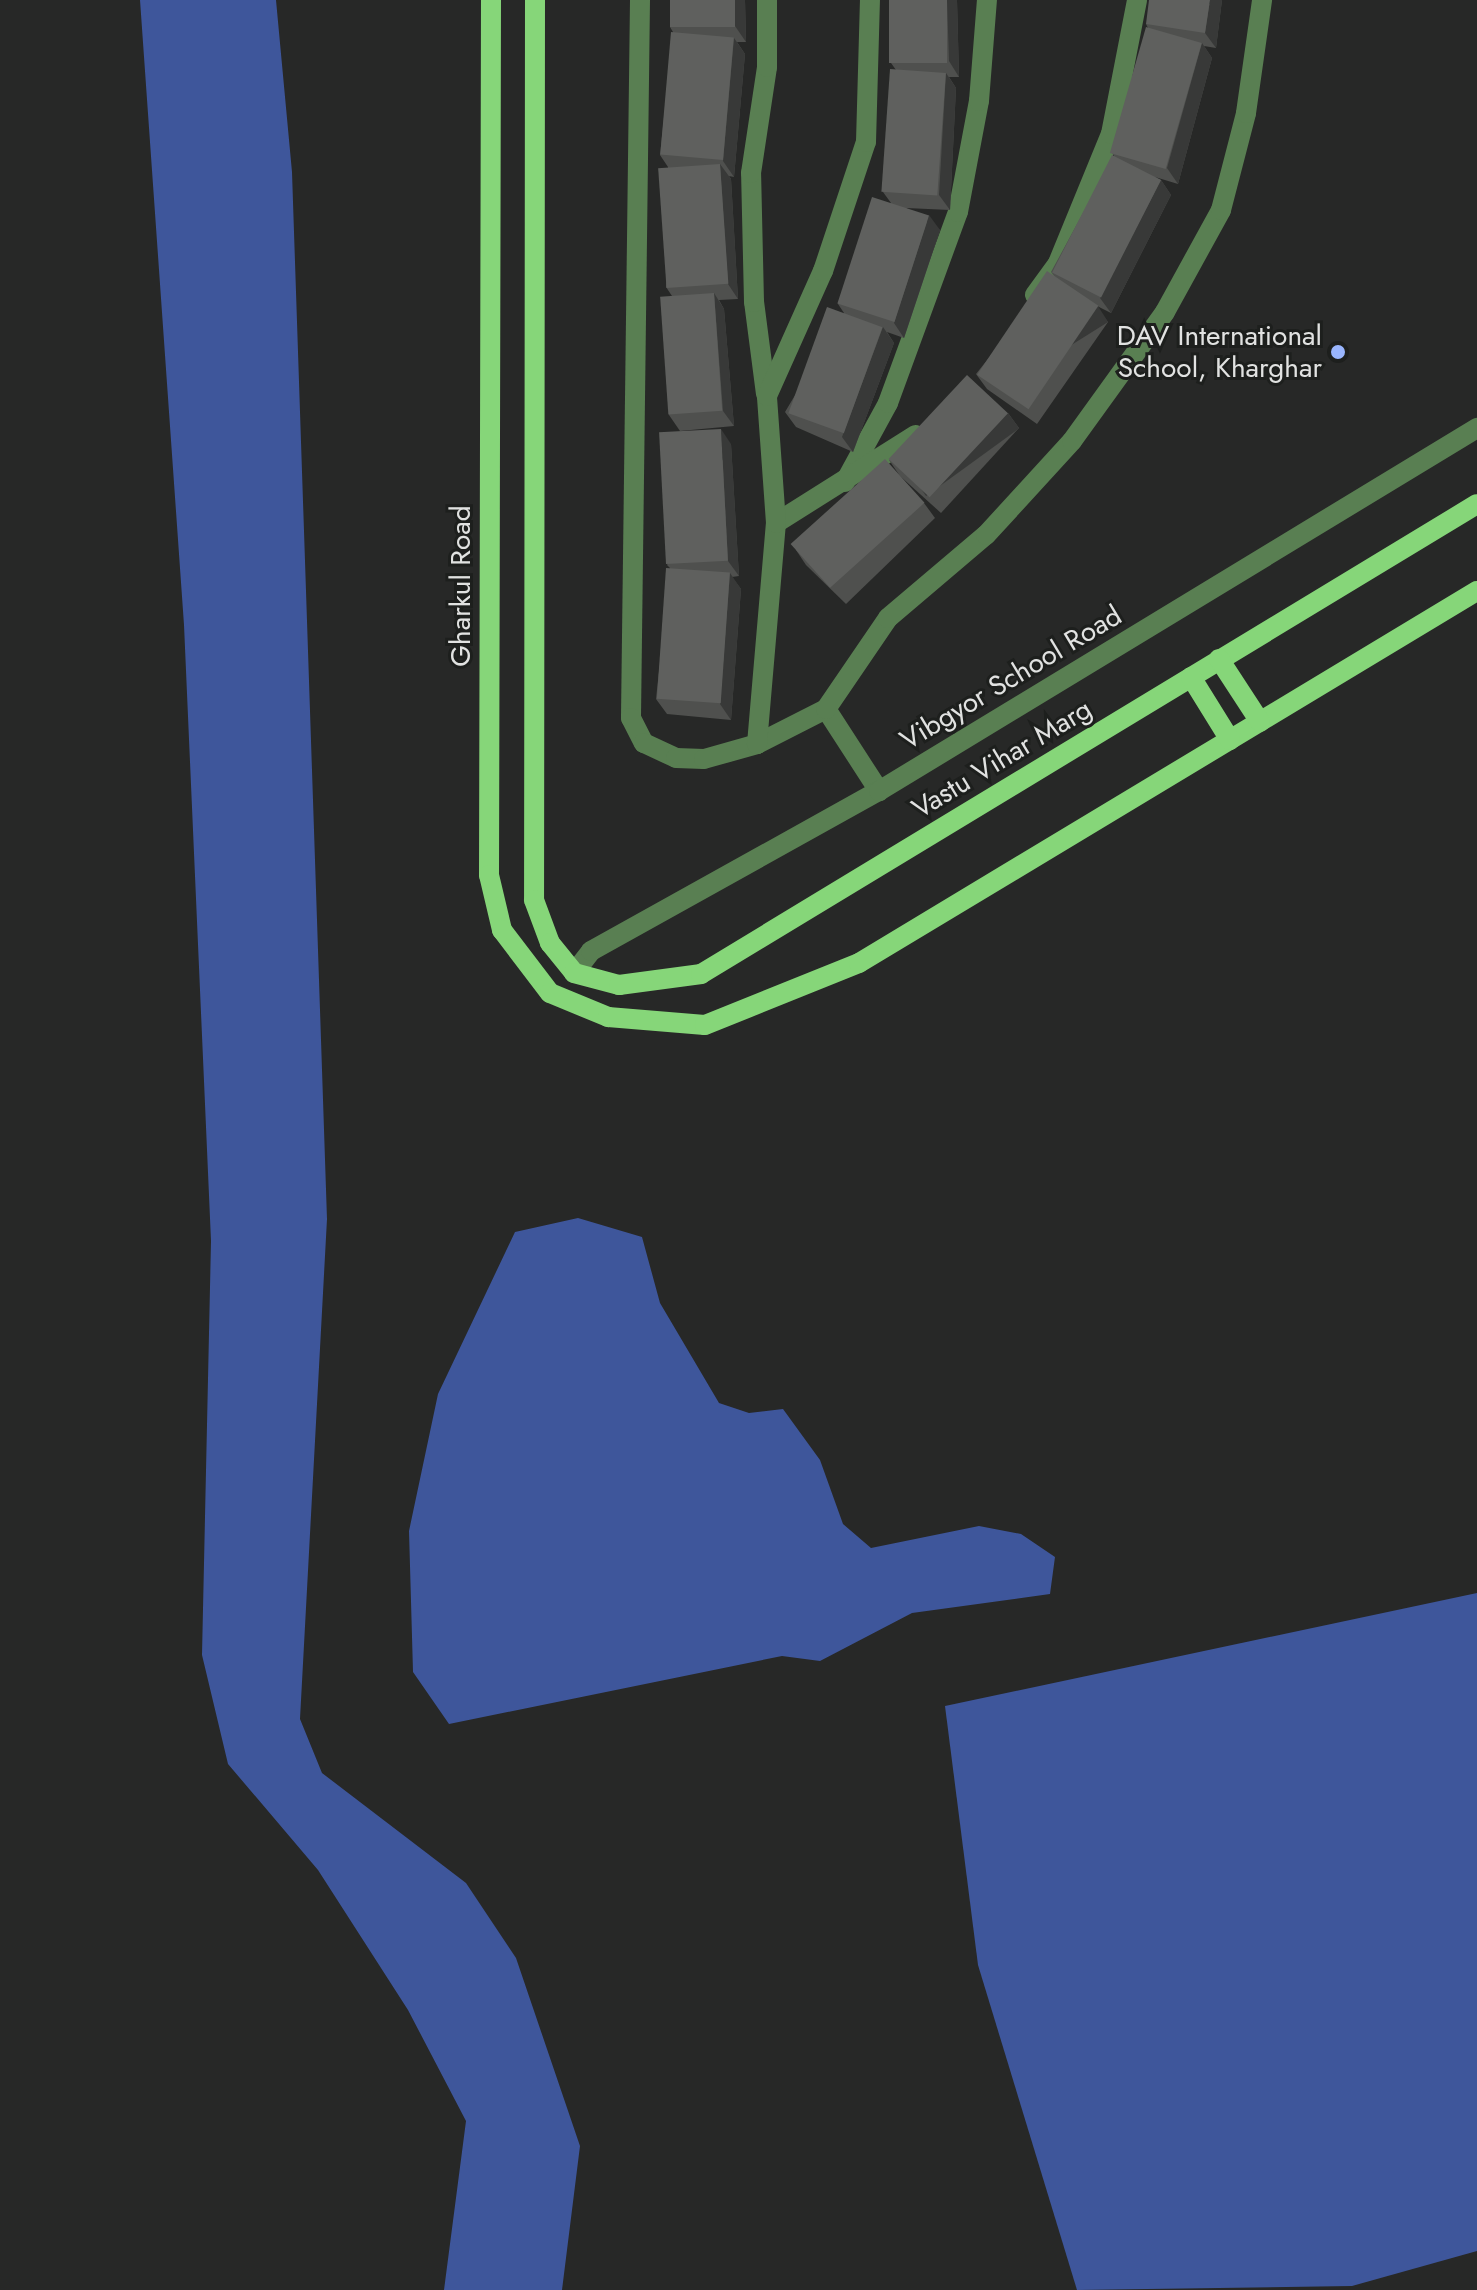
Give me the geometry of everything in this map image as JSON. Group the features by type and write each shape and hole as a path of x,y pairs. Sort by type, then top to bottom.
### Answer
{"main road":[{"name":"Gharkul Road","path":"491,0 489,875 502,930 550,993 608,1017 705,1025 859,963 1230,740"},
{"path":"535,0 533,876 537,917 550,943 574,973"},
{"name":"Vastu Vihar Marg","path":"574,973 619,985 661,985 701,974 1477,504"},
{"path":"1191,677 1230,740 1477,591"},
{"path":"1219,659 1260,722"}],"street":[{"path":"640,0 631,718 644,743 676,758 704,759 757,744 826,709 888,618 986,535 1072,441 1165,312 1221,210 1262,0"},
{"path":"757,744 776,523 767,396 754,302 751,173 767,67 767,0"},
{"path":"767,396 823,271 866,142 870,0"},
{"path":"845,483 888,403 958,212 979,101 987,0"},
{"path":"1023,312 1058,263 1111,134 1137,0"},
{"path":"776,523 905,447 936,415"},
{"name":"Vibgyor School Road","path":"574,973 591,951 879,791 1477,428"},
{"path":"826,709 879,791"}],"water":[{"path":"140,0 276,0 292,172 327,1219 300,1719 322,1773 466,1883 516,1958 580,2146 562,2290 444,2290 466,2121 408,2010 318,1870 228,1764 202,1655 211,1241 184,625"},
{"path":"578,1218 642,1237 660,1303 719,1403 749,1413 783,1409 820,1460 843,1524 871,1548 979,1526 1021,1534 1055,1557 1050,1594 912,1613 820,1661 782,1656 449,1724 413,1672 409,1531 438,1394 515,1232"},
{"path":"1477,1593 1477,2251 1352,2286 1077,2290 978,1965 945,1706"}],"building":[{"path":"670,0 735,0 735,27 670,27"},
{"path":"889,0 947,0 947,63 889,63"},
{"path":"1149,0 1210,0 1205,33 1146,24"},
{"path":"1146,27 1202,43 1166,169 1110,153"},
{"path":"671,32 734,37 723,160 660,155"},
{"path":"890,69 946,73 937,196 881,192"},
{"path":"1112,155 1161,180 1101,298 1052,273"},
{"path":"720,164 728,284 667,288 658,168"},
{"path":"872,197 929,216 894,322 837,304"},
{"path":"1047,271 1098,306 1029,409 977,375"},
{"path":"714,293 722,411 668,414 660,297"},
{"path":"827,307 882,327 844,433 788,413"},
{"path":"967,375 1008,413 930,497 889,459"},
{"path":"721,429 728,561 666,564 659,432"},
{"path":"885,459 924,503 830,588 791,544"},
{"path":"666,568 730,572 721,703 657,699"}],"place":[{"name":"DAV International School, Kharghar","path":"1338,352"}]}
